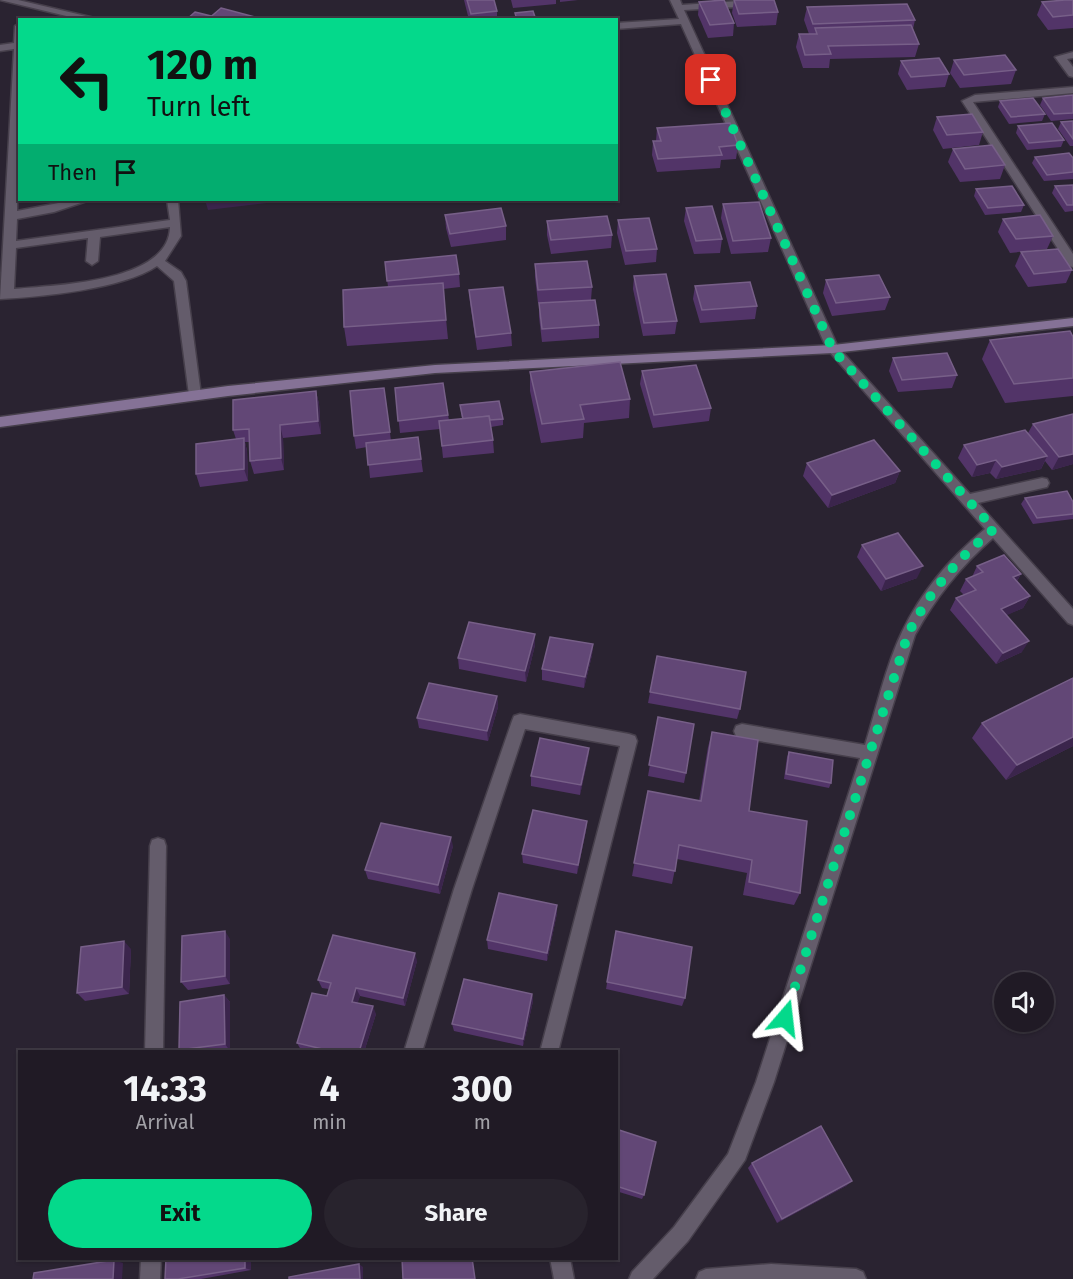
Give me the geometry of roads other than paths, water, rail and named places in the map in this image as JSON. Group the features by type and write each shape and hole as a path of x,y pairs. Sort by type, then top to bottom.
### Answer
{"street":[{"path":"5,0 89,18"},
{"path":"759,3 676,4 833,350 1073,619"},
{"path":"20,18 22,4"},
{"path":"618,26 684,21"},
{"path":"0,48 18,52 6,204 10,246 4,295 120,279 148,269 159,262 174,241 173,201"},
{"path":"1073,55 1060,57 1073,74"},
{"path":"1073,90 975,98 967,101 1073,263"},
{"path":"7,224 81,201"},
{"path":"10,246 175,223"},
{"path":"92,261 94,234"},
{"path":"159,262 177,275 180,281 195,395"},
{"path":"0,422 195,395 435,369 833,350 1073,322"},
{"path":"968,500 1042,483"},
{"path":"639,1279 681,1234 735,1160 765,1082 908,634 922,607 940,581 969,550 994,529"},
{"path":"414,1050 462,889 520,721 629,741 550,1050"},
{"path":"742,731 870,753"},
{"path":"154,1050 158,846"},
{"path":"150,1279 151,1260"},
{"path":"560,1260 564,1279"},
{"path":"706,1279 771,1274 856,1279"}]}
